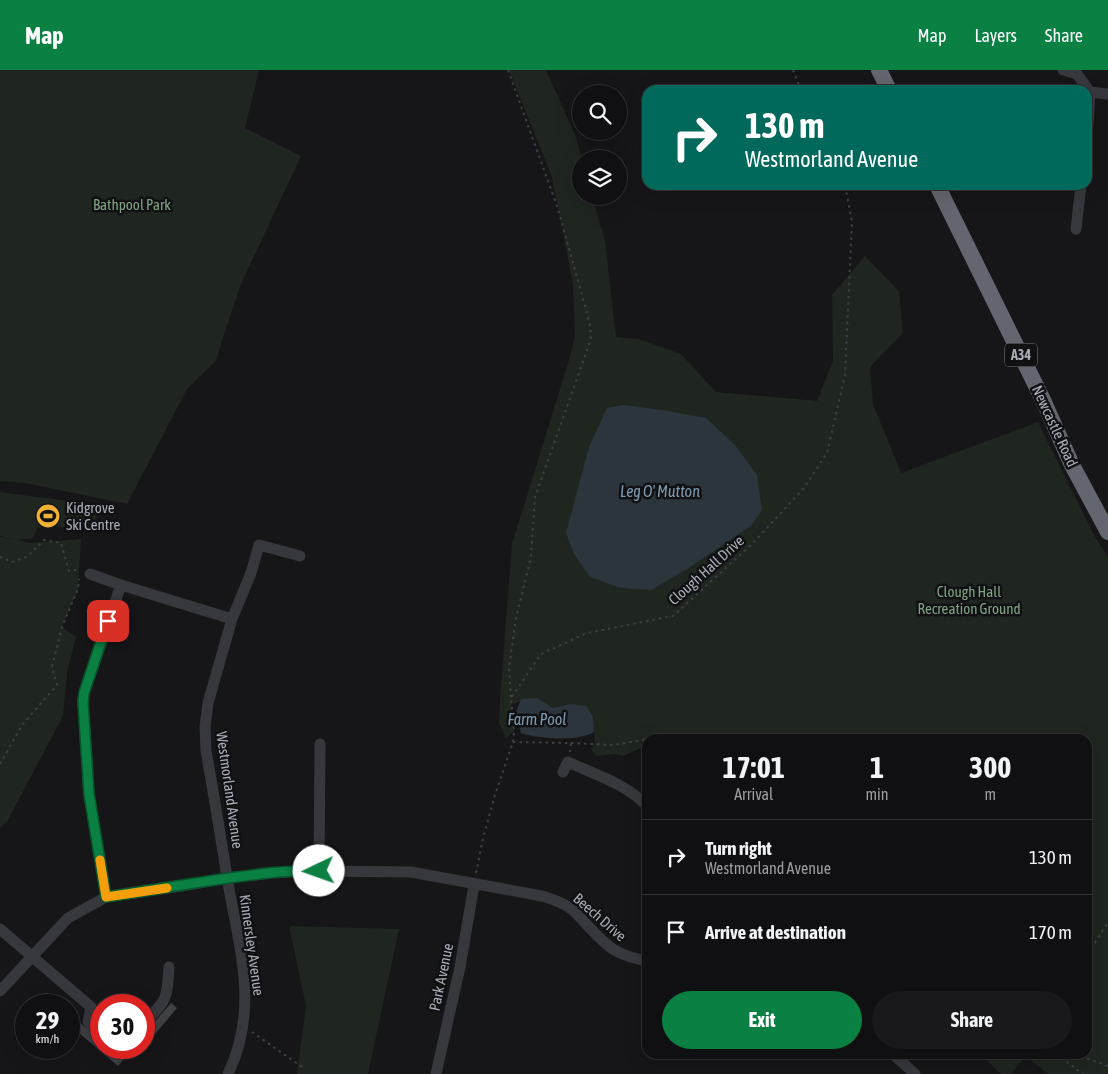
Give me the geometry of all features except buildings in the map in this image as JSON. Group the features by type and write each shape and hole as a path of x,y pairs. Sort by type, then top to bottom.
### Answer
{"highway":[{"path":"879,70 886,85"},
{"name":"Newcastle Road","path":"939,190 1043,400 1072,465 1108,532"}],"street":[{"path":"1063,70 1077,74 1085,85"},
{"path":"1092,92 1108,94"},
{"path":"1076,229 1080,190"},
{"name":"Westmorland Avenue","path":"227,878 206,751 205,727 208,703 232,619 251,573 259,545 300,556"},
{"path":"85,572 120,585 232,619"},
{"path":"0,991 68,918 106,897 89,794 83,702 84,693 120,585"},
{"path":"319,871 320,744"},
{"path":"566,767 622,786 642,800"},
{"name":"Beech Drive","path":"106,897 271,873 319,871 411,872 542,896 561,902 572,909 605,944 618,954 642,960"},
{"name":"Kinnersley Avenue","path":"227,878 245,984 244,1026 241,1041 228,1074"},
{"name":"Park Avenue","path":"436,1074 460,967 474,885"},
{"path":"0,929 90,1006"},
{"path":"155,1011 167,994 168,967"},
{"path":"90,1012 88,1022 90,1024"},
{"path":"898,1059 915,1074"}],"path":[{"path":"474,885 483,838 513,742 514,731 509,668 516,618 531,557 535,497 591,339 590,324 558,209 508,70"},
{"path":"793,70 799,85"},
{"name":"Clough Hall Drive","path":"511,698 541,654 587,633 673,616 751,545 804,488 827,453 845,375 852,222 846,190"},
{"path":"0,558 12,562 26,557 44,540 61,543 69,571 85,572 62,627 52,667 57,684 22,724 0,764"},
{"path":"513,742 613,745 642,740"},
{"path":"566,767 571,743"},
{"path":"1092,948 1108,922"},
{"path":"244,1026 305,1069"},
{"path":"1063,1059 1083,1074"},
{"path":"1089,1059 1108,1066"}],"green space":[{"name":"Bathpool Park","path":"0,70 259,70 245,128 301,156 241,284 216,361 187,389 127,504 25,483 0,481"},
{"name":"Clough Hall Recreation Ground","path":"509,70 546,70 572,128 572,140 577,140 580,150 572,150 572,205 595,205 605,241 616,337 639,339 681,354 716,392 817,401 833,361 832,295 865,256 899,291 903,333 870,367 873,404 901,473 1038,422 1094,535 1108,557 1108,1074 1048,1074 1030,1059 1092,1059 1092,734 642,734 642,747 624,756 615,754 596,756 591,749 595,742 593,717 570,704 553,708 537,700 528,699 511,705 514,731 506,738 499,723 512,544 575,337 573,284 552,177"},
{"path":"0,492 98,505 95,531 55,526 37,528 33,538 19,540 30,543 81,539 78,589 62,627 76,637 67,672 63,716 7,822 0,828 0,537 14,539 0,536"},
{"path":"289,926 399,929 368,1074 297,1074 306,1006"},
{"path":"985,1059 1024,1059 1011,1074 1001,1074"}],"water":[{"name":"Leg O' Mutton","path":"623,405 706,418 735,445 757,475 762,510 751,526 687,569 651,590 621,588 590,577 574,554 566,533 589,447 607,408"},
{"name":"Farm Pool","path":"537,698 553,708 570,704 586,706 593,717 594,732 568,738 538,737 521,733 516,712 521,699"}],"slow traffic":[{"path":"100,860 106,897 167,888"}],"place":[{"name":"Kidgrove Ski Centre","path":"48,516"}],"route":[{"path":"108,621 84,693 83,702 89,794 106,897 227,878 271,873 319,871"}]}
